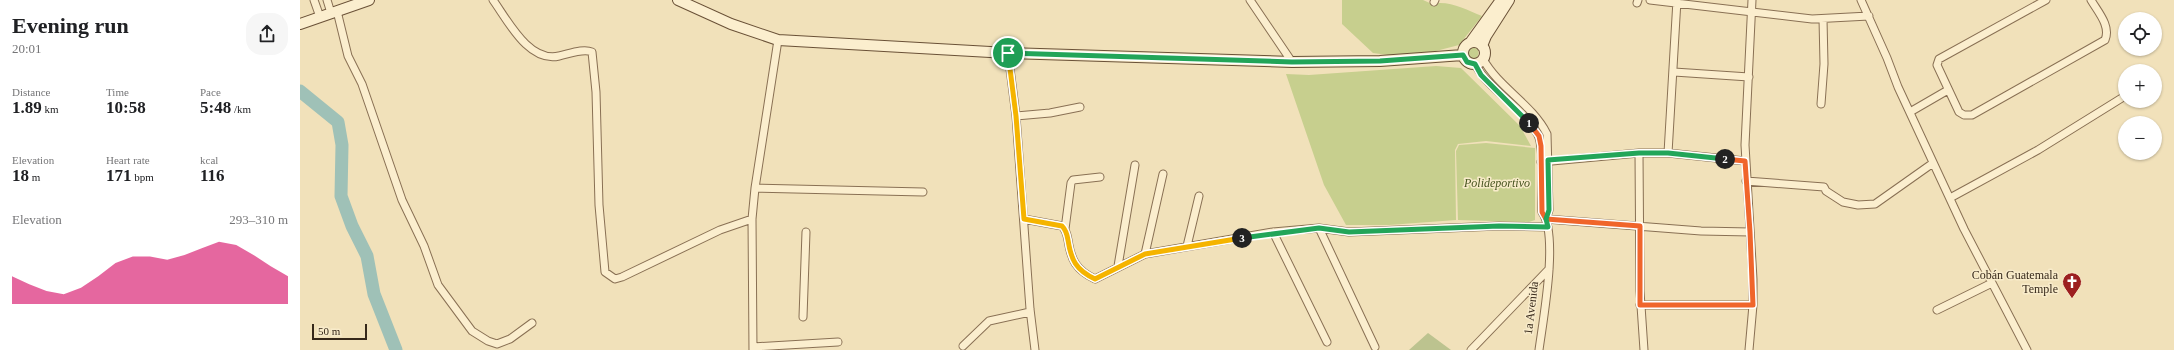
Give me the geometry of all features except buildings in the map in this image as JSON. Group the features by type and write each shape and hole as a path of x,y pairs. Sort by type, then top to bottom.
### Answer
{"main road":[{"path":"300,24 369,0"},
{"path":"678,0 731,24 778,40 1008,53 1292,62 1380,61 1463,55"},
{"path":"1470,43 1482,46 1485,52 1479,62 1467,62 1463,55 1464,48 1470,43 1500,0"},
{"path":"1482,46 1510,0"}],"street":[{"path":"314,0 320,17"},
{"path":"327,0 334,12 348,56 362,84 402,200 424,246 438,285 472,331 488,341 497,344 510,339 532,323"},
{"path":"493,0 526,45 539,55 555,57 587,50 592,52 596,92 599,204 605,272 615,279 622,277 720,230 752,219"},
{"path":"1250,0 1292,62"},
{"path":"1650,0 1677,1 1823,19 1869,16"},
{"path":"1749,350 1753,305 1745,161 1752,0"},
{"path":"1861,0 1910,112 1950,198 2027,350"},
{"path":"2046,0 1938,59 1938,64 1948,90 1959,112 1964,115 1972,115 2105,40 2108,34 2107,28 2091,0"},
{"path":"1668,153 1674,72 1677,1"},
{"path":"1821,104 1824,64 1823,19"},
{"path":"778,40 755,188 752,219 753,348 838,342"},
{"path":"1008,53 1016,116 1030,312 1035,350"},
{"path":"1479,62 1481,75 1528,122 1539,136 1545,161 1549,210 1546,219 1701,231 1750,232"},
{"path":"1674,72 1749,77"},
{"path":"1910,112 1948,90"},
{"path":"1950,198 2038,150 2118,100"},
{"path":"1016,116 1050,113 1080,107"},
{"path":"1545,161 1639,153 1668,153 1745,161"},
{"path":"1639,153 1640,305 1644,350"},
{"path":"1746,181 1824,187 1826,191 1843,202 1858,205 1875,204 1933,162"},
{"path":"1118,266 1135,165"},
{"path":"1145,254 1163,174"},
{"path":"1100,177 1073,180 1071,183 1065,229 1071,259 1084,273 1095,279 1118,266 1145,254 1273,232 1319,228 1349,232 1499,226 1548,227"},
{"path":"755,188 923,192"},
{"path":"1187,246 1199,196"},
{"path":"1024,219 1057,223 1065,229"},
{"name":"1a Avenida","path":"1539,350 1549,269 1548,227 1546,219"},
{"path":"1319,228 1375,347"},
{"path":"803,318 806,232"},
{"path":"1273,232 1327,342"},
{"path":"1471,350 1549,269"},
{"path":"1938,310 1992,283"},
{"path":"1640,305 1753,305"},
{"path":"963,346 989,322 1030,312"}],"green space":[{"path":"1342,0 1423,0 1432,4 1451,4 1482,16 1459,45 1428,53 1395,56 1373,53 1342,24"},
{"path":"1473,47 1477,49 1479,53 1477,57 1473,59 1469,57 1467,53 1469,49"},
{"path":"1436,66 1461,68 1520,126 1531,146 1486,141 1458,144 1455,150 1456,220 1389,225 1346,225 1324,185 1286,74 1309,75"},
{"name":"Polideportivo","path":"1486,143 1535,148 1535,220 1529,222 1458,220 1456,151 1459,145"},
{"path":"1428,333 1451,350 1409,350"}],"waterway":[{"path":"300,91 338,122 342,145 341,196 352,226 367,256 374,294 396,350"}],"place":[{"name":"Cobán Guatemala Temple","path":"2072,299"}],"route":[{"path":"1008,53 1016,116 1020,184 1024,219 1057,223 1062,226 1066,232 1071,259 1079,270 1095,279 1104,272 1145,254 1273,232 1319,228 1349,232 1499,226 1548,227 1546,219 1549,210 1548,160 1639,153 1668,153 1745,161 1753,279 1753,305 1640,305 1640,226 1546,219 1542,212 1541,146 1539,136 1528,122 1481,75 1475,64 1467,62 1463,55 1380,61 1292,62 1008,53"}]}
